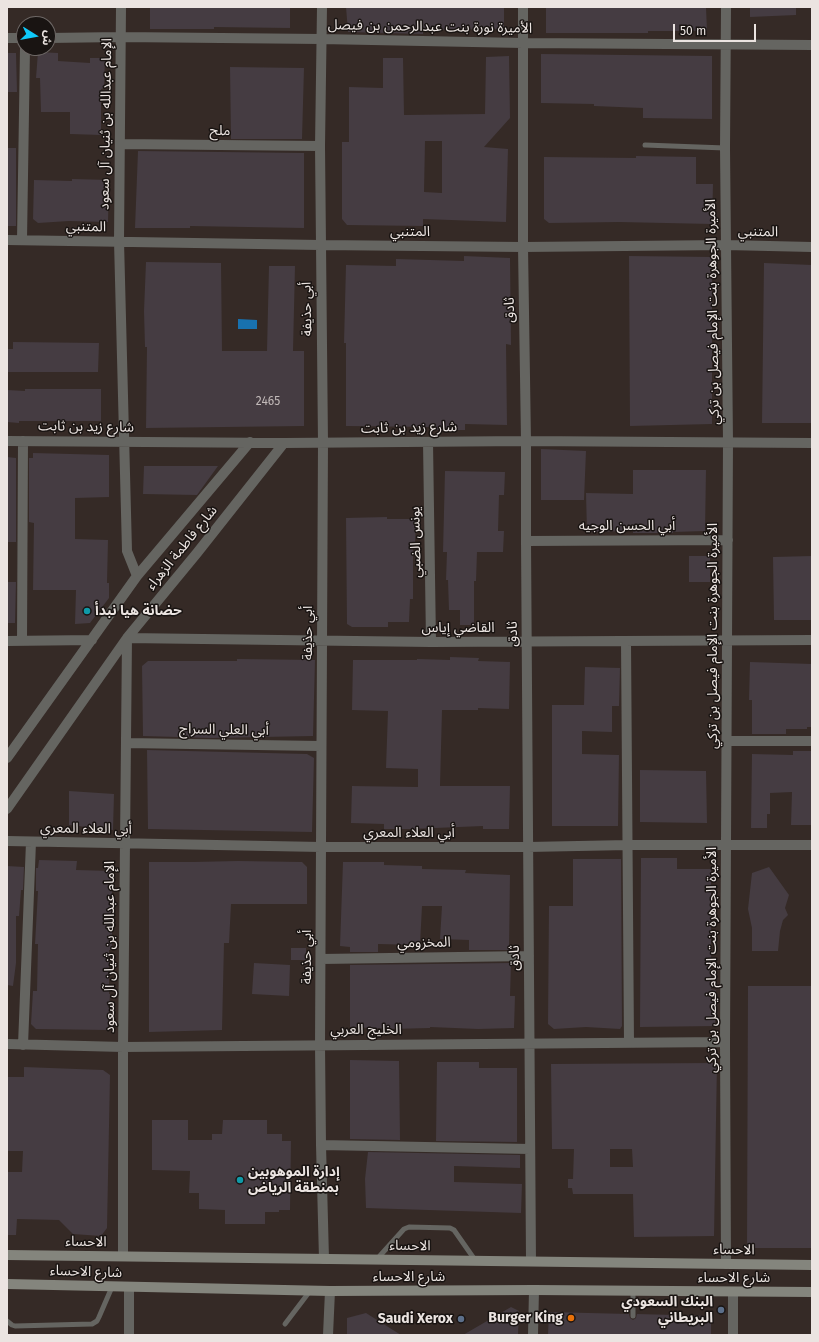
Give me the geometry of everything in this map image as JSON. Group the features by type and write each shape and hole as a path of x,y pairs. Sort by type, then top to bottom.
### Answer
{"main road":[{"name":"الاحساء","path":"7,1255 812,1265"},
{"name":"شارع الاحساء","path":"7,1284 129,1288 330,1291 534,1290 812,1292"}],"street":[{"name":"الإمام عبدالله بن ثنيان آل سعود","path":"121,7 119,241 127,551 137,576"},
{"name":"أبي حذيفة","path":"322,7 320,146 322,443 320,1045 324,1259"},
{"name":"ثادق","path":"523,7 523,247 526,441 531,1261"},
{"name":"الأميرة الجوهرة بنت الإمام فيصل بن تركي","path":"726,7 725,148 728,442 725,1042 726,1264"},
{"name":"الأميرة نورة بنت عبدالرحمن بن فيصل","path":"56,38 121,37 523,43 812,45"},
{"path":"22,240 25,56"},
{"name":"ملح","path":"120,144 320,146"},
{"name":"المتنبي","path":"7,240 523,247 812,247"},
{"name":"شارع زيد بن ثابت","path":"7,440 284,443 526,441 812,444"},
{"path":"22,641 23,441"},
{"name":"شارع فاطمة الزهراء","path":"7,758 137,576 250,442"},
{"name":"يونس الضبي","path":"428,442 431,642"},
{"name":"شارع فاطمة الزهراء","path":"7,809 127,638 197,553 284,443"},
{"name":"أبي الحسن الوجيه","path":"526,541 728,540"},
{"name":"الإمام عبدالله بن ثنيان آل سعود","path":"123,1256 124,843 127,638"},
{"name":"القاضي إياس","path":"127,638 431,642 812,640"},
{"path":"7,641 92,640"},
{"path":"626,642 629,1043"},
{"path":"727,741 812,741"},
{"name":"أبي العلي السراج","path":"126,743 321,746"},
{"name":"أبي العلاء المعري","path":"7,841 320,847 812,845"},
{"path":"23,1045 31,842"},
{"name":"المخزومي","path":"321,959 529,956"},
{"name":"الخليج العربي","path":"7,1044 123,1047 725,1042"},
{"path":"321,1145 530,1149"},
{"path":"129,1288 129,1335"},
{"path":"533,1335 534,1290"},
{"path":"328,1335 330,1291"},
{"path":"733,1292 733,1335"}],"lane":[{"path":"645,145 725,148"},
{"path":"377,1259 404,1229 409,1227 450,1228 454,1230 476,1261"},
{"path":"7,1321 15,1326 92,1324 97,1321 112,1287"},
{"path":"285,1324 311,1290"},
{"path":"633,1291 633,1316"}],"water":[{"path":"238,319 257,320 257,329 238,329"}],"building":[{"path":"150,7 290,7 290,28 214,27 214,29 150,29"},
{"path":"346,7 504,7 504,29 423,30 423,34 348,32"},
{"path":"546,7 706,7 707,31 648,31 648,33 546,33"},
{"path":"750,7 796,7 796,15 750,17"},
{"path":"7,53 16,53 17,92 7,92"},
{"path":"56,53 58,53 58,61 90,63 90,58 105,58 104,88 101,89 101,135 70,134 70,112 41,112 40,78 36,78 38,56 56,56"},
{"path":"541,54 712,56 712,119 643,118 643,108 594,106 594,104 541,103"},
{"path":"509,56 510,118 484,147 508,149 506,222 423,219 423,226 347,225 342,219 342,142 349,142 349,87 383,88 383,58 403,58 404,115 485,114 486,57","holes":["425,141 442,141 442,193 424,192"]},
{"path":"230,67 304,68 302,139 231,139"},
{"path":"7,148 16,148 16,226 7,226"},
{"path":"138,151 304,153 304,228 190,226 190,228 135,228"},
{"path":"636,156 696,157 696,184 713,184 712,224 619,222 549,223 544,219 544,157 636,158"},
{"path":"72,179 109,180 108,222 69,221 38,223 33,219 34,180 72,181"},
{"path":"464,256 510,258 511,345 506,344 507,425 465,424 465,430 432,430 432,427 346,426 346,343 344,343 346,265 396,266 396,259 464,261"},
{"path":"629,256 712,257 712,424 630,426"},
{"path":"146,262 221,263 222,351 267,351 269,266 295,266 293,351 304,351 304,426 146,428 147,347 145,347 144,311"},
{"path":"764,263 812,265 812,423 762,423"},
{"path":"13,342 99,343 98,372 7,372 7,349 13,349"},
{"path":"25,389 101,389 101,421 7,422 7,390 25,391"},
{"path":"541,449 586,451 584,500 541,500"},
{"path":"33,453 109,455 109,497 75,498 75,539 108,540 107,583 109,583 109,598 90,623 75,624 76,590 33,590 34,523 29,522 29,458 33,458"},
{"path":"7,457 16,458 16,542 7,542"},
{"path":"144,466 218,466 197,495 143,494"},
{"path":"633,470 706,470 705,531 673,533 633,533 633,531 587,532 586,493 633,494"},
{"path":"445,471 505,472 504,495 499,495 498,531 504,531 503,552 477,552 476,581 474,581 474,625 460,625 460,610 449,610 448,580 446,580 447,552 443,552"},
{"path":"387,517 387,519 416,519 415,545 413,545 413,599 410,599 409,622 388,622 388,627 352,627 347,624 346,518"},
{"path":"689,556 710,556 710,582 689,582"},
{"path":"812,556 812,620 774,620 773,557"},
{"path":"7,582 16,582 15,623 7,623"},
{"path":"450,657 479,658 478,661 510,662 509,709 478,708 478,710 442,710 440,786 510,786 509,829 483,829 483,826 384,829 384,824 351,823 352,786 418,787 418,769 386,768 388,711 352,710 353,660 450,660"},
{"path":"237,659 315,660 313,736 212,738 143,736 142,666 148,661 237,661"},
{"path":"750,662 812,664 812,727 807,727 807,729 786,729 786,734 752,734 752,700 749,700"},
{"path":"585,667 620,668 619,706 612,706 612,732 582,731 582,754 619,755 618,826 552,826 552,705 584,705"},
{"path":"147,750 307,754 314,758 312,832 148,829"},
{"path":"793,751 812,751 812,825 791,825 792,792 770,793 770,814 767,814 767,828 751,828 752,754 793,755"},
{"path":"640,770 706,771 707,823 640,822"},
{"path":"69,791 114,794 113,830 69,825"},
{"path":"641,858 677,858 677,869 711,869 711,989 716,990 715,1026 640,1027"},
{"path":"573,859 621,859 622,1026 620,1029 586,1027 554,1029 548,1024 549,906 573,906"},
{"path":"39,860 77,861 76,870 112,871 112,950 109,950 110,994 108,1030 36,1029 31,1024 33,991 37,991 38,944 35,944 38,891 36,891 36,868 38,868"},
{"path":"149,862 302,862 307,867 307,904 231,904 229,943 224,943 222,1030 149,1032"},
{"path":"343,862 384,862 384,865 422,866 422,869 466,870 465,873 510,875 509,950 469,950 469,940 440,939 442,906 422,906 420,945 378,944 378,952 350,952 350,947 340,946"},
{"path":"7,866 24,867 23,890 21,890 19,916 16,916 16,963 13,986 7,985"},
{"path":"769,867 789,895 785,908 788,915 783,920 780,931 778,951 752,951 752,928 748,909 752,873"},
{"path":"291,948 306,948 306,960 291,960"},
{"path":"254,963 290,965 289,996 252,994"},
{"path":"511,963 510,996 515,996 514,1028 478,1029 430,1027 391,1029 350,1027 350,965"},
{"path":"748,986 812,986 812,1248 747,1248"},
{"path":"350,1060 399,1061 400,1140 350,1139"},
{"path":"437,1062 479,1062 479,1068 517,1068 517,1142 436,1141"},
{"path":"717,1063 714,1236 634,1237 633,1194 573,1194 572,1188 568,1188 568,1179 573,1179 574,1149 552,1149 551,1064","holes":["610,1149 632,1149 633,1167 610,1167"]},
{"path":"24,1067 103,1070 110,1075 107,1228 101,1236 73,1234 59,1220 17,1219 16,1235 7,1235 7,1172 22,1172 23,1151 7,1151 7,1077 24,1077"},
{"name":"إدارة الموهوبين بمنطقة الرياض","path":"152,1120 188,1120 188,1140 212,1140 212,1134 222,1134 223,1120 267,1120 267,1134 282,1134 282,1141 291,1141 290,1210 265,1212 265,1224 225,1224 225,1210 199,1209 199,1193 189,1193 190,1171 152,1170"},
{"path":"368,1152 520,1155 520,1168 454,1166 454,1182 522,1184 521,1213 366,1208 365,1179"},
{"path":"511,1307 519,1311 518,1335 463,1335"},
{"path":"549,1312 629,1314 630,1318 633,1320 636,1318 637,1314 711,1316 711,1335 548,1335"},
{"path":"366,1313 401,1335 347,1335 347,1318"}],"place":[{"name":"حضانة هيا نبدأ","path":"87,611"},
{"name":"إدارة الموهوبين بمنطقة الرياض","path":"240,1180"},
{"name":"البنك السعودي البريطاني","path":"721,1310"},
{"name":"Burger King","path":"571,1318"},
{"name":"Saudi Xerox","path":"461,1319"}]}
